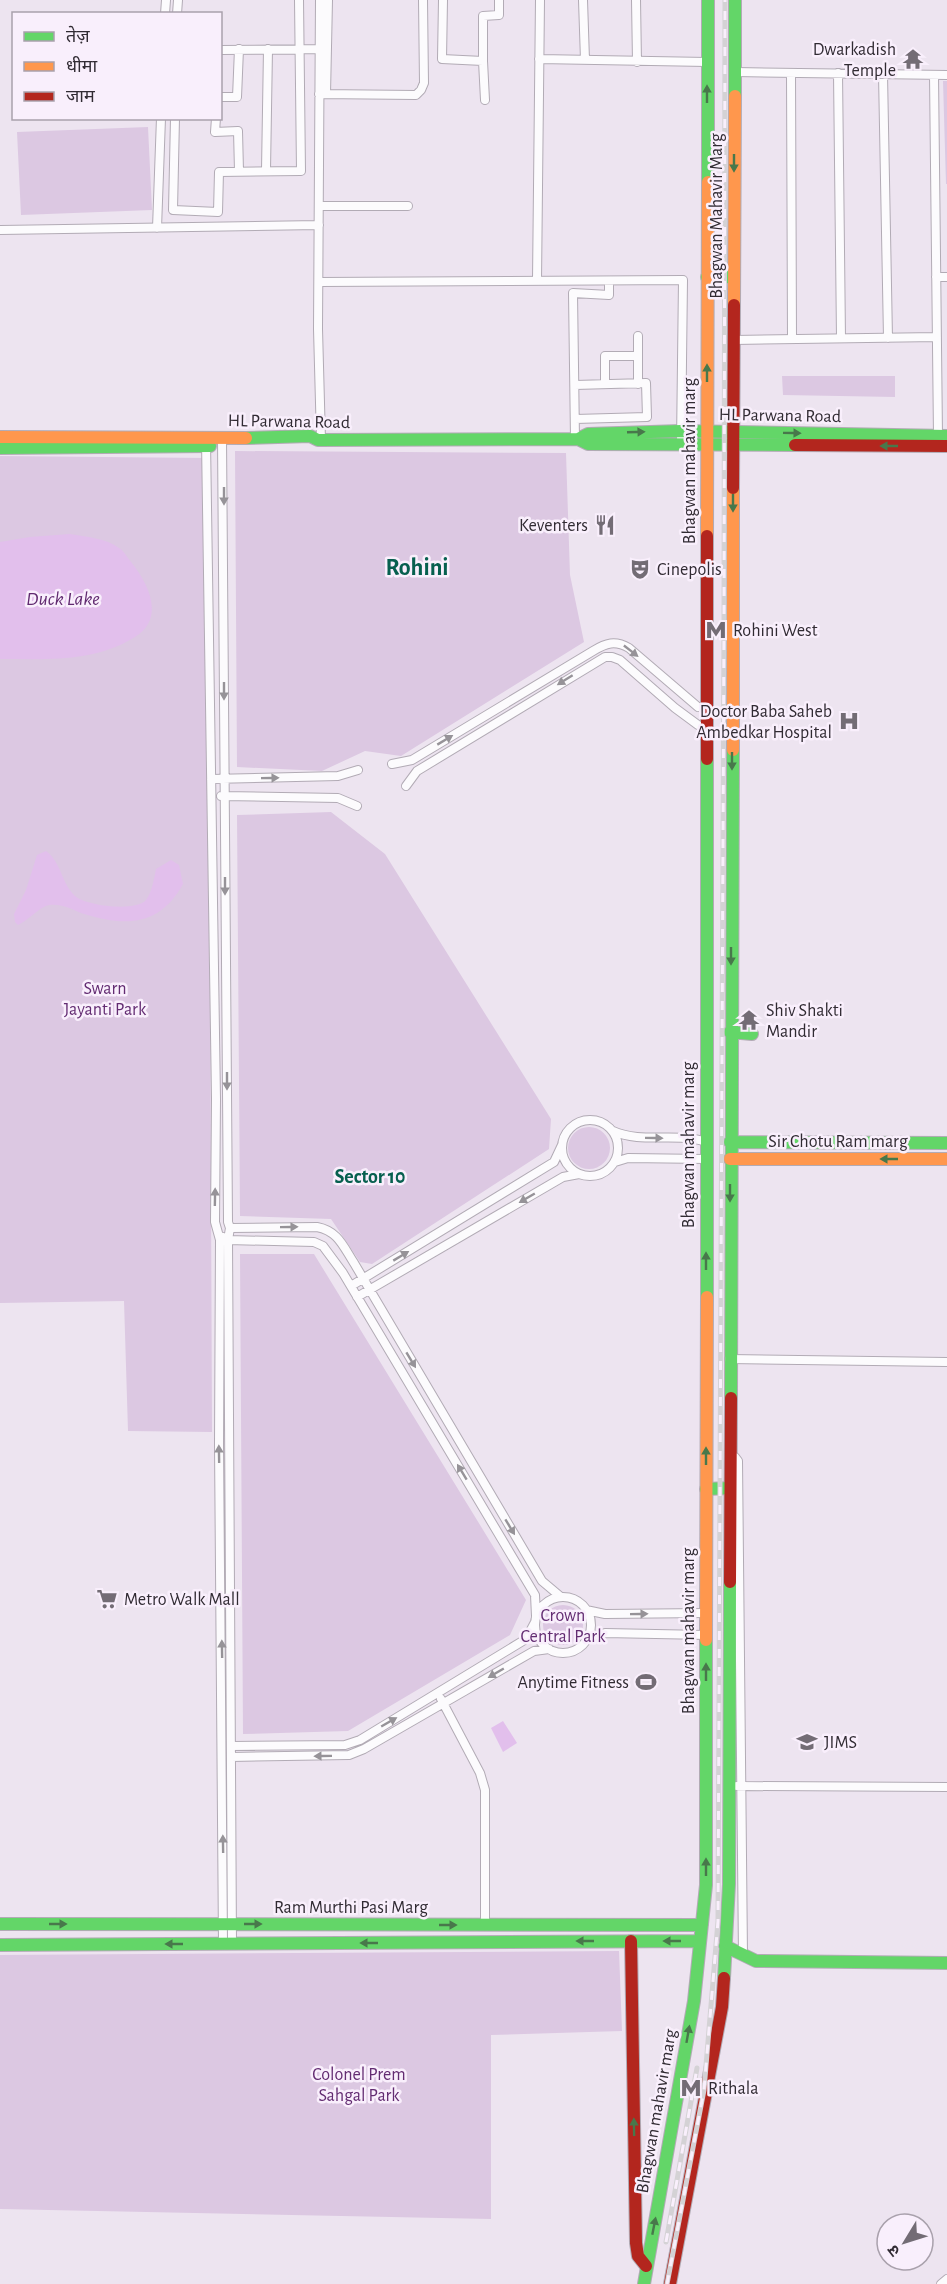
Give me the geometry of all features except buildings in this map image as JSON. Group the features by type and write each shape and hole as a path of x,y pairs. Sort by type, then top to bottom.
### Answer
{"main road":[{"name":"Bhagwan mahavir marg","path":"644,2284 692,2011 706,1885 708,0"},
{"name":"Bhagwan Mahavir Marg","path":"733,438 735,0"},
{"path":"707,277 734,277"},
{"name":"HL Parwana Road","path":"0,437 223,442 310,436 319,440 577,439 588,434 707,438 942,436"},
{"path":"670,2284 722,2007 729,1884 733,438"},
{"name":"HL Parwana Road","path":"733,438 947,446"},
{"path":"0,448 206,442"},
{"path":"730,1032 752,1034"},
{"name":"Sir Chotu Ram marg","path":"730,1142 947,1143"},
{"name":"Sir Chotu Ram marg","path":"730,1159 947,1159"},
{"path":"706,1489 729,1488"},
{"name":"Ram Murthi Pasi Marg","path":"0,1924 702,1925"},
{"path":"631,1941 636,2243 638,2257 646,2266"},
{"name":"Ram Murthi Pasi Marg","path":"0,1945 700,1941"},
{"path":"725,1946 756,1961 778,1963 947,1963"}],"street":[{"path":"175,120 173,210 218,212 219,172 301,171 299,0"},
{"path":"320,0 318,49 322,94"},
{"path":"319,440 319,206 322,94 328,0"},
{"path":"322,94 416,95 424,83 423,0"},
{"path":"442,0 442,59 483,61"},
{"path":"485,100 483,16 499,15 499,0"},
{"path":"537,281 540,0"},
{"path":"583,0 585,60"},
{"path":"636,0 636,62"},
{"path":"222,97 237,97 239,49"},
{"path":"266,170 268,49"},
{"path":"222,50 318,49"},
{"path":"539,59 707,62"},
{"path":"735,72 947,75"},
{"path":"791,73 792,339"},
{"path":"838,73 841,338"},
{"path":"883,74 888,338"},
{"path":"934,75 937,337 942,436"},
{"path":"216,120 215,132 238,131 239,171"},
{"path":"157,228 161,123 175,129"},
{"path":"319,206 408,206"},
{"path":"0,230 319,225"},
{"path":"936,277 947,277"},
{"path":"319,282 683,280 681,437"},
{"path":"577,439 573,293 609,295 609,281"},
{"path":"638,336 638,384"},
{"path":"734,340 937,337"},
{"path":"605,384 605,356 638,356"},
{"path":"575,385 646,383 647,417 575,418"},
{"path":"206,442 216,1099 215,1222 220,1240 219,1445 228,1924"},
{"path":"223,442 224,778 228,1222 230,1228 228,1240 231,1757 228,1944"},
{"path":"392,764 412,760 610,643 620,643 629,648 698,707"},
{"path":"406,786 417,771 605,657 620,660 675,708 698,724"},
{"path":"212,779 338,776 358,770"},
{"path":"212,795 338,798 357,806"},
{"path":"731,862 744,862"},
{"path":"351,1286 554,1162 569,1130 582,1121 599,1121 612,1131 627,1137 692,1138 707,1142"},
{"path":"562,1145 565,1161 573,1170 587,1176 598,1175 608,1170 615,1162 618,1146 612,1131"},
{"path":"615,1162 628,1158 706,1159"},
{"path":"357,1298 563,1177 579,1174"},
{"path":"230,1228 317,1227 330,1229 343,1245 542,1581 561,1597 576,1600 586,1610 590,1622 587,1638 580,1646 568,1652 549,1649 534,1651 364,1749 349,1755 231,1757"},
{"path":"217,1231 228,1240 314,1242 323,1246 351,1286 535,1595 536,1634 549,1649"},
{"path":"729,1359 947,1362"},
{"path":"729,1458 735,1457 738,1461 743,1955"},
{"path":"231,1746 345,1745 360,1740 526,1639 546,1602 561,1597"},
{"path":"586,1610 605,1614 706,1613"},
{"path":"587,1638 605,1633 706,1635"},
{"path":"437,1694 444,1703 480,1773 484,1790 485,1926"},
{"path":"729,1786 947,1786"},
{"path":"942,2284 947,2279"}],"green space":[{"path":"943,81 947,81 947,184 946,184"},
{"path":"148,127 152,210 21,215 17,132"},
{"path":"782,376 895,376 895,397 783,395"},
{"path":"235,451 566,453 570,575 584,642 401,756 365,751 322,771 237,767"},
{"name":"Swarn Jayanti Park","path":"0,456 208,458 212,1432 128,1431 124,1301 0,1303"},
{"path":"331,812 385,854 551,1119 549,1149 372,1264 360,1262 331,1219 240,1216 237,815"},
{"path":"589,1127 597,1128 604,1133 609,1140 609,1156 604,1163 597,1168 589,1169 581,1168 574,1163 569,1156 568,1148 569,1140 574,1133 581,1128"},
{"path":"240,1254 314,1254 526,1600 510,1635 348,1731 243,1734"},
{"name":"Crown Central Park","path":"563,1605 577,1611 583,1625 577,1639 563,1645 549,1639 543,1625 549,1611"},
{"name":"Colonel Prem Sahgal Park","path":"619,1951 622,2031 491,2035 491,2219 0,2209 0,1955"}],"water":[{"name":"Duck Lake","path":"70,534 102,540 122,551 137,570 148,590 152,610 150,620 135,637 103,651 69,658 0,659 0,542"},
{"path":"46,851 55,861 70,891 89,903 122,907 141,904 150,893 156,869 171,860 179,865 183,884 164,908 141,920 114,921 63,906 49,905 41,908 18,925 14,914 26,890 37,855"},
{"path":"503,1721 517,1743 503,1752 491,1728"}],"railway":[{"path":"667,2284 704,2090 718,1921 725,0"},
{"path":"666,2242 697,2068"}],"traffic: fast":[{"path":"708,0 708,182"},
{"path":"735,0 735,96"},
{"path":"707,277 734,277"},
{"path":"578,439 588,434 681,431 947,436"},
{"path":"246,438 310,436 318,440 578,439 588,444 795,445"},
{"path":"0,448 210,446"},
{"path":"731,1398 733,750"},
{"path":"707,759 707,1297"},
{"path":"730,1032 752,1034"},
{"path":"730,1142 947,1143"},
{"path":"706,1489 730,1488"},
{"path":"724,1978 729,1884 730,1582"},
{"path":"644,2284 694,2001 706,1885 706,1640"},
{"path":"0,1924 702,1925"},
{"path":"0,1945 700,1941"},
{"path":"725,1946 756,1961 947,1963"}],"traffic: slow":[{"path":"734,305 735,96"},
{"path":"707,536 708,182"},
{"path":"0,437 246,438"},
{"path":"733,488 733,750"},
{"path":"730,1159 947,1159"},
{"path":"706,1640 707,1297"}],"traffic: jam":[{"path":"733,488 734,305"},
{"path":"795,445 947,446"},
{"path":"707,536 707,759"},
{"path":"730,1582 731,1398"},
{"path":"631,1941 636,2243 638,2256 646,2266"},
{"path":"670,2284 722,2007 724,1978"}],"place":[{"name":"Dwarkadish Temple","path":"913,59"},
{"name":"Keventers","path":"605,525"},
{"name":"Cinepolis","path":"640,569"},
{"name":"Rohini West","path":"716,630"},
{"name":"Doctor Baba Saheb Ambedkar Hospital","path":"849,721"},
{"name":"Shiv Shakti Mandir","path":"749,1020"},
{"name":"Metro Walk Mall","path":"107,1599"},
{"name":"Anytime Fitness","path":"646,1682"},
{"name":"JIMS","path":"807,1742"},
{"name":"Rithala","path":"691,2088"}],"district":[{"name":"Rohini","path":"417,567"},
{"name":"Sector 10","path":"370,1176"}]}
